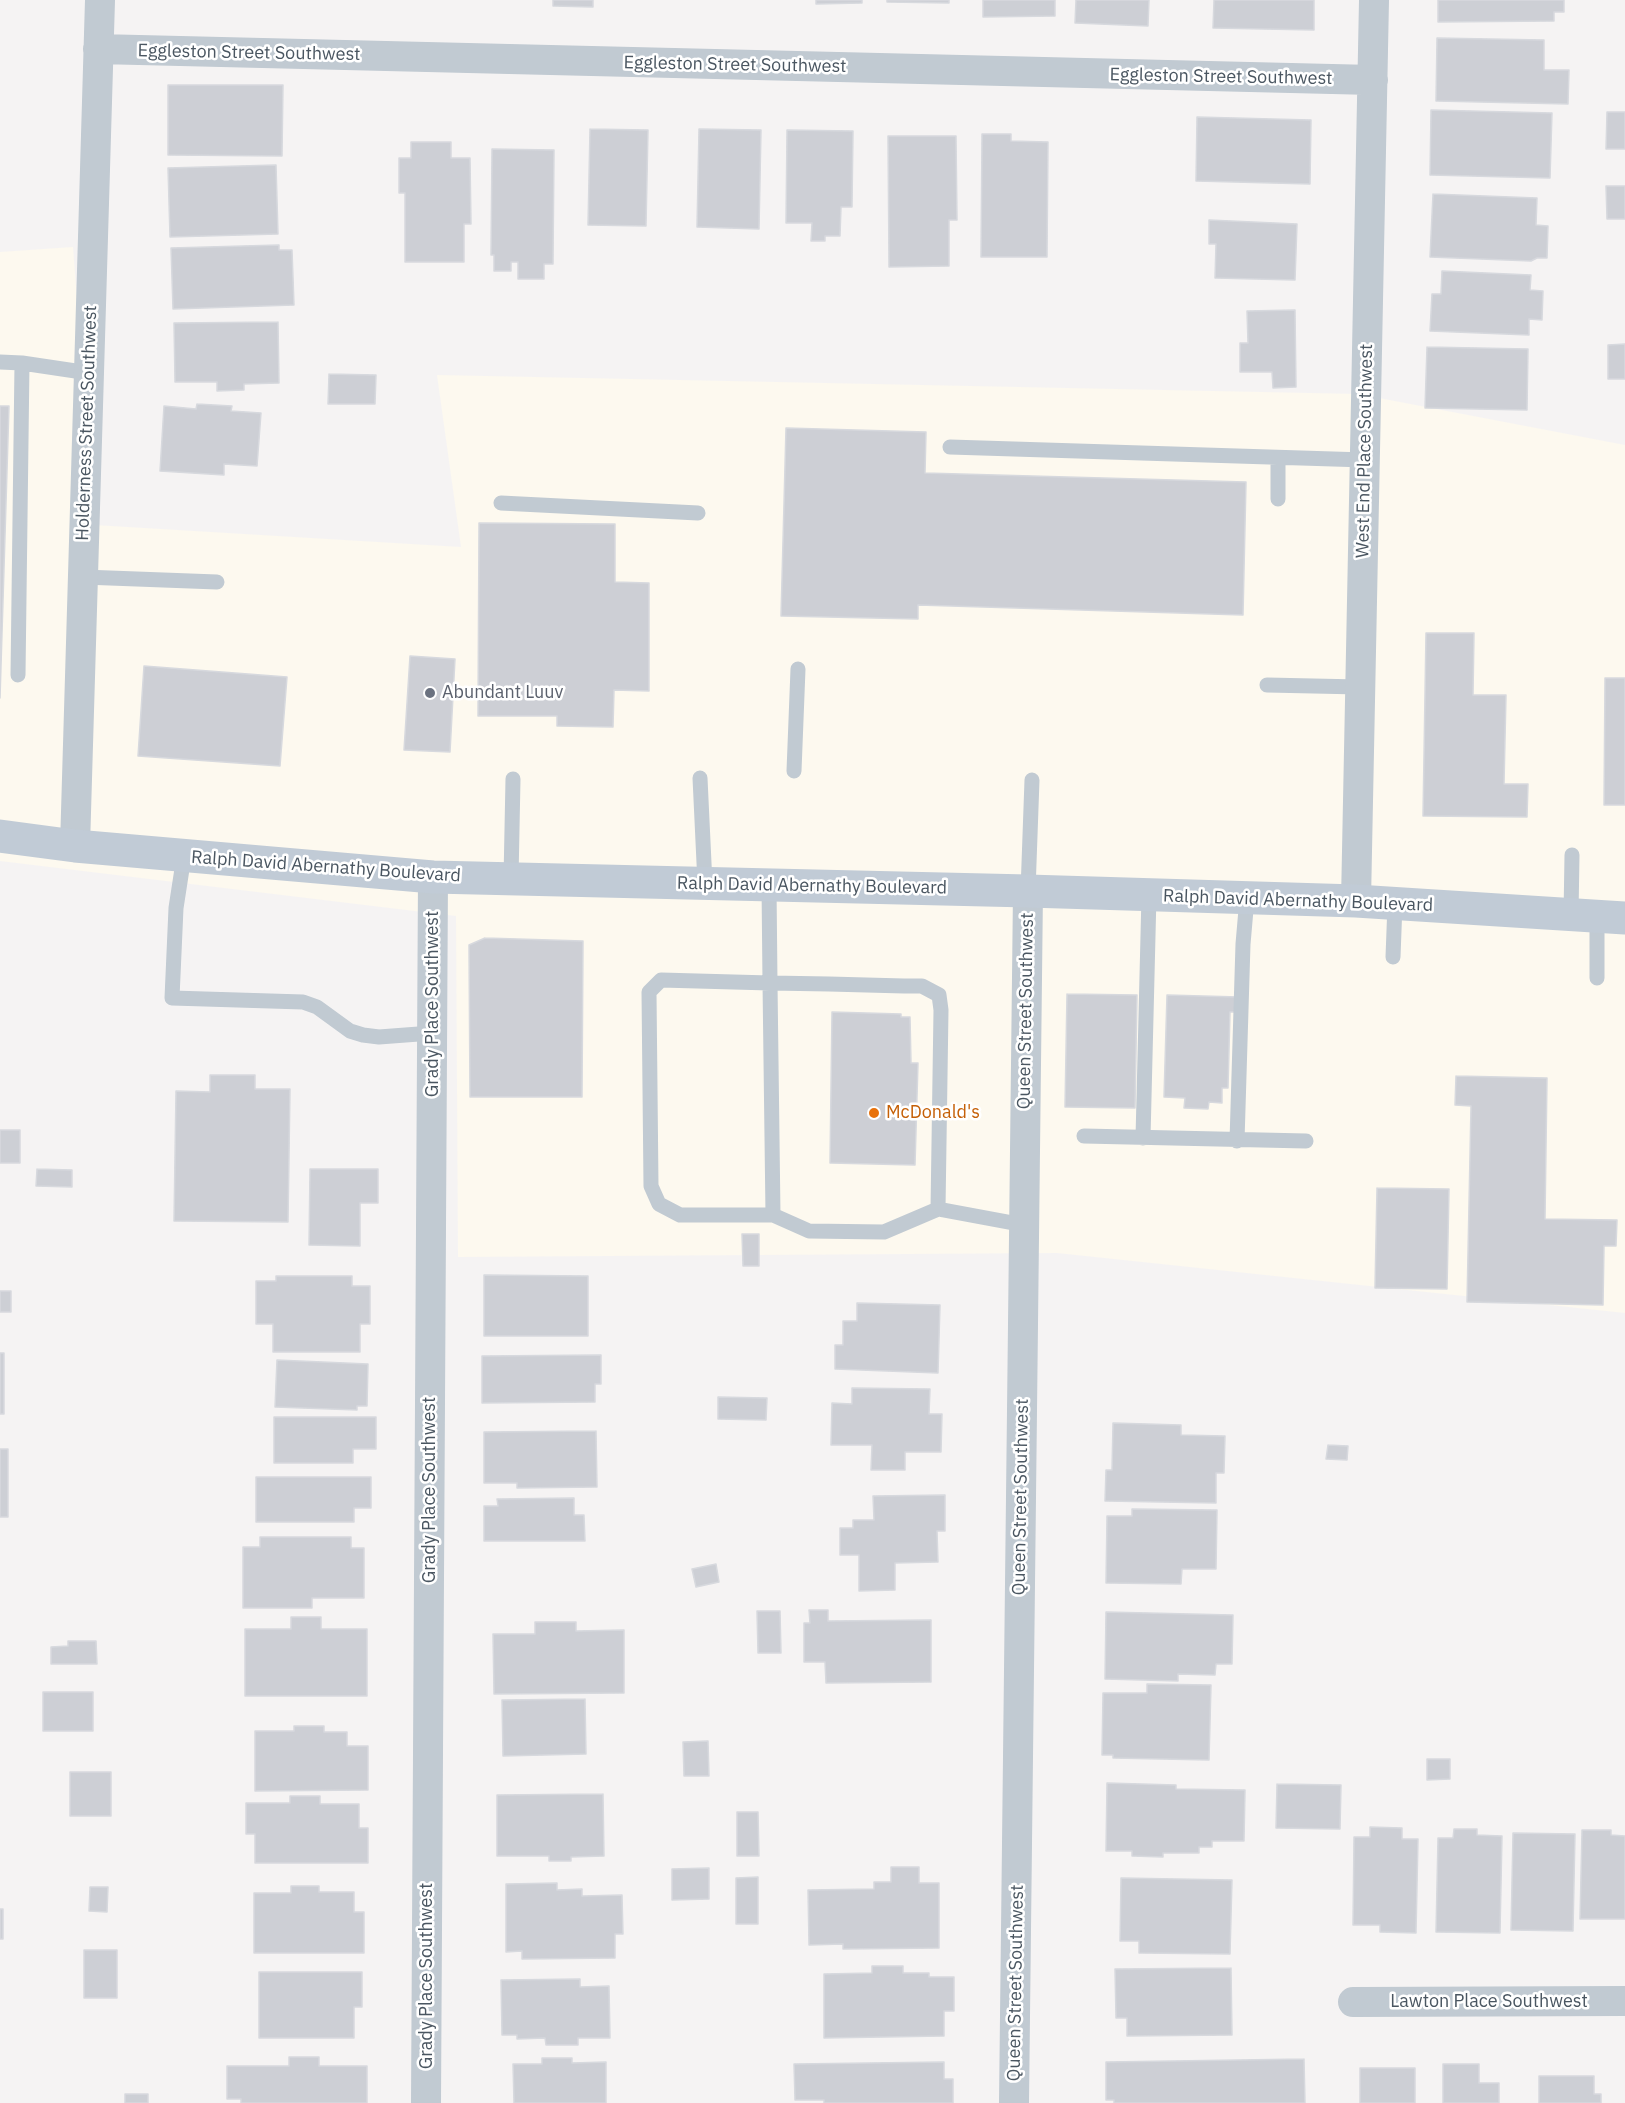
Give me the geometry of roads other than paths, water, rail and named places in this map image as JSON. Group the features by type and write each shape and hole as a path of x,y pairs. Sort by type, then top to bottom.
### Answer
{"main road":[{"name":"Ralph David Abernathy Boulevard","path":"0,836 75,846 433,877 1247,898 1598,916"}],"street":[{"name":"Holderness Street Southwest","path":"75,846 100,0"},
{"name":"West End Place Southwest","path":"1356,902 1374,0"},
{"name":"Eggleston Street Southwest","path":"98,49 1372,80"},
{"name":"Grady Place Southwest","path":"426,2103 433,877"},
{"name":"Queen Street Southwest","path":"1014,2103 1028,891"},
{"name":"Lawton Place Southwest","path":"1353,2002 1625,2001"}],"lane":[{"path":"0,362 89,373"},
{"path":"18,675 22,363"},
{"path":"950,447 1365,460"},
{"path":"1278,458 1278,499"},
{"path":"501,503 698,513"},
{"path":"83,578 217,582"},
{"path":"794,771 798,669"},
{"path":"1267,685 1360,687"},
{"path":"700,778 705,884"},
{"path":"511,879 513,779"},
{"path":"1028,891 1032,780"},
{"path":"1572,855 1598,916 1597,978"},
{"path":"184,856 176,908 172,999 303,1002 317,1007 350,1031 363,1035 432,1033"},
{"path":"769,885 773,1215"},
{"path":"1143,1138 1149,895"},
{"path":"1238,1140 1243,944 1247,898"},
{"path":"1393,957 1395,904"},
{"path":"938,1209 941,1010 939,995 922,986 661,980 649,992 651,1186 659,1204 680,1215 773,1215 809,1231 884,1232 938,1209 1024,1226"},
{"path":"1084,1136 1306,1141"}],"place":[{"name":"Abundant Luuv","path":"430,693"},
{"name":"McDonald's","path":"874,1113"}]}
